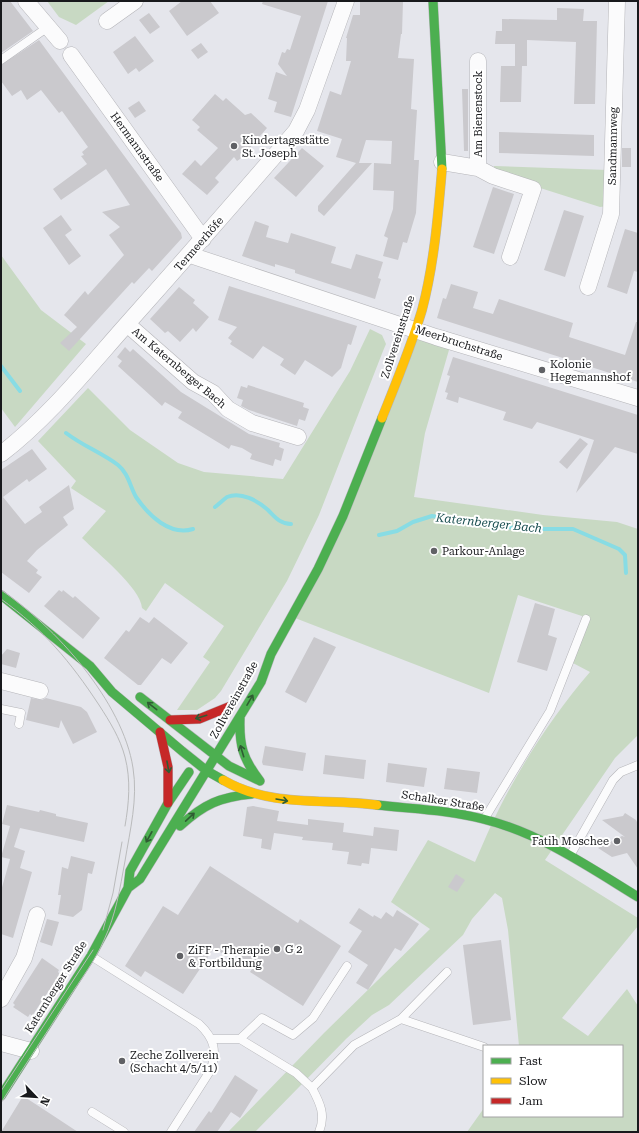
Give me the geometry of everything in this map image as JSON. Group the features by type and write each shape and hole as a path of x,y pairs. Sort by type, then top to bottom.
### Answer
{"main road":[{"name":"Zollvereinstraße","path":"216,757 260,682 271,654 318,569 343,516 399,378 416,330 428,278 438,219 442,162 433,1"},
{"path":"1,595 90,666 112,692 207,771"},
{"name":"Zollvereinstraße","path":"256,667 271,654"},
{"path":"90,666 114,678"},
{"path":"131,690 206,745 216,757 235,770 263,782 246,763 241,752 239,733 241,716"},
{"name":"Zollvereinstraße","path":"170,720 199,719 233,703 224,718"},
{"path":"160,732 168,767 168,803"},
{"name":"Katernberger Straße","path":"1,1096 91,956 128,888 130,871 168,803 206,745"},
{"name":"Katernberger Straße","path":"128,888 140,879 216,757"},
{"name":"Schalker Straße","path":"207,771 228,783 255,794 291,801 345,802 392,806 484,819 528,834 570,855 638,897"},
{"name":"Schalker Straße","path":"290,790 345,802"},
{"path":"162,844 192,815 206,804 218,799 255,794"}],"street":[{"path":"26,1 60,42"},
{"path":"107,21 135,1"},
{"name":"Termeerhöfe","path":"1,454 32,429 190,255 296,131 308,110 346,1"},
{"name":"Sandmannweg","path":"588,287 611,214 616,1"},
{"name":"Hermannstraße","path":"71,55 203,239"},
{"name":"Am Bienenstock","path":"478,61 478,168"},
{"name":"Am Bienenstock","path":"442,162 478,168 493,176 533,190 510,257"},
{"name":"Meerbruchstraße","path":"190,255 416,330 638,398"},
{"name":"Am Katernberger Bach","path":"127,324 193,382 213,393 228,409 252,423 298,437"},
{"path":"1,681 40,691"},
{"path":"1,999 24,958 37,915"},
{"path":"1,1043 31,1050"}],"lane":[{"path":"1,60 48,27"},
{"path":"484,819 550,711 586,619"},
{"path":"1,708 21,713 19,724"},
{"path":"570,855 613,780 621,772 638,765"},
{"path":"91,956 199,1024 209,1033 212,1039 214,1062 210,1071 171,1132"},
{"path":"240,1039 262,1018 293,1035 314,1018 347,966"},
{"path":"312,1088 354,1045 401,1019 447,972"},
{"path":"401,1019 483,1047"},
{"path":"212,1039 240,1039 296,1073 312,1088 322,1112 319,1132"},
{"path":"92,1112 124,1132"}],"green space":[{"path":"47,1 109,1 76,25 59,17"},
{"path":"494,166 608,170 607,206 600,207 506,177 494,172"},
{"path":"1,255 41,310 86,344 15,427 1,408"},
{"path":"370,329 382,335 386,344 319,515 287,581 221,691 215,698 197,710 177,710 210,662 203,657 224,626 165,583 146,611 142,608 140,600 126,581 82,538 106,511 71,488 76,481 38,441 88,388 130,430 178,463 204,472 283,479 350,371"},
{"path":"416,331 451,343 425,433 414,497 543,515 617,522 638,529 638,735 615,758 545,860 638,918 638,926 562,1018 588,1036 627,989 638,1006 638,1132 467,1132 483,1109 483,1117 623,1117 623,1045 519,1045 508,930 502,898 495,893 472,919 463,935 389,1005 372,1015 346,1039 255,1132 228,1132 324,1033 430,929 391,902 428,840 475,862 496,815 518,774 552,720 590,672 571,662 588,618 518,595 489,693 295,618"}],"building":[{"path":"1,1 10,1 33,31 1,53"},
{"path":"182,1 210,1 219,13 187,36 169,11"},
{"path":"263,1 328,1 291,117 274,112 277,102 268,99 276,72 287,76 278,64 282,52 285,53 287,49 290,50 301,16 262,4"},
{"path":"360,1 403,1 402,34 398,58 414,59 411,109 417,110 414,160 419,160 416,213 407,243 403,242 398,260 383,256 388,238 384,236 393,209 394,191 373,190 374,163 391,164 392,141 366,140 359,163 372,163 324,216 318,211 318,206 356,163 336,157 342,139 317,131 330,91 341,95 351,61 346,61 346,38 353,15 360,15"},
{"path":"557,8 584,9 583,21 597,21 595,104 574,104 576,42 527,40 527,66 522,66 521,102 500,102 501,66 515,66 515,44 495,44 496,31 502,31 502,19 557,20"},
{"path":"149,13 160,27 150,34 139,20"},
{"path":"135,36 154,61 139,72 136,68 128,74 113,52"},
{"path":"39,40 181,233 182,238 152,271 149,268 134,284 132,282 69,351 60,343 77,327 64,315 85,291 88,295 124,255 109,235 120,227 102,212 130,205 106,169 61,200 53,189 87,164 81,156 84,155 82,152 88,147 62,111 59,113 41,90 27,100 21,90 12,96 1,81 1,65"},
{"path":"201,43 208,52 198,59 191,50"},
{"path":"462,89 468,89 468,151 464,151"},
{"path":"215,94 223,101 226,98 245,115 251,113 267,128 240,159 237,161 234,157 215,178 219,182 207,195 182,174 195,160 201,166 218,148 197,130 200,127 192,120"},
{"path":"139,101 146,111 135,118 128,108"},
{"path":"499,132 594,135 594,156 499,153"},
{"path":"302,148 324,166 296,197 274,178"},
{"path":"622,148 631,148 631,167 622,167"},
{"path":"493,187 514,194 494,254 473,247"},
{"path":"564,210 584,216 565,277 544,270"},
{"path":"61,215 72,230 65,235 81,256 69,265 43,228"},
{"path":"255,221 269,226 266,237 288,243 291,233 336,247 331,263 351,269 356,254 383,262 378,278 381,279 375,299 295,273 295,270 275,264 275,267 242,256"},
{"path":"625,229 638,233 638,272 634,271 627,294 607,287"},
{"path":"451,284 478,292 473,308 493,314 499,299 573,323 569,337 625,355 636,322 638,322 638,382 437,318 443,298 446,299"},
{"path":"229,286 357,326 351,345 348,344 341,368 332,377 305,360 295,375 280,365 284,359 263,346 253,359 230,344 232,341 228,338 237,327 218,320"},
{"path":"179,287 195,300 193,303 209,317 196,332 193,328 180,342 168,331 165,333 150,319"},
{"path":"125,347 130,352 133,349 181,392 249,434 280,443 279,447 284,449 281,461 275,459 273,466 250,459 252,454 242,448 231,445 229,449 178,418 182,412 165,402 162,406 118,366 122,361 117,357"},
{"path":"453,357 638,415 638,454 615,447 576,493 594,440 537,422 532,429 503,420 506,412 459,397 458,403 446,399 448,393 445,392 450,376 447,375"},
{"path":"248,385 304,403 303,407 309,409 305,421 299,419 297,426 241,406 243,400 237,398 241,386 247,388"},
{"path":"580,438 588,444 567,469 559,462"},
{"path":"32,449 47,469 29,482 27,479 3,497 25,524 42,512 39,507 69,485 74,509 63,517 68,525 37,550 27,561 38,570 36,573 42,577 29,593 1,572 1,470"},
{"path":"59,590 62,592 63,590 73,598 75,596 100,618 83,639 44,606"},
{"path":"535,603 555,609 548,635 557,638 547,671 517,662"},
{"path":"140,617 149,623 154,617 188,643 171,664 162,658 141,685 138,685 104,658 126,630 129,632"},
{"path":"314,637 336,647 306,703 285,692"},
{"path":"7,649 20,653 16,668 1,664 1,656"},
{"path":"31,698 42,700 46,698 81,707 87,712 97,732 73,744 61,720 59,728 26,720"},
{"path":"265,746 306,753 303,771 263,765 262,762"},
{"path":"325,755 366,760 364,779 323,774"},
{"path":"388,763 427,768 424,787 386,782"},
{"path":"447,768 480,772 477,793 444,789"},
{"path":"7,805 39,812 40,810 56,814 56,816 88,823 84,842 20,828 14,847 25,851 20,868 32,872 13,938 1,934 1,891 10,859 1,857 10,826 2,824"},
{"path":"253,806 279,811 277,821 308,825 308,819 344,823 343,832 373,836 374,827 399,830 397,851 371,848 369,864 362,863 361,866 347,864 349,852 332,850 333,843 302,840 303,837 274,833 271,850 261,848 262,839 243,836 247,807"},
{"name":"Fatih Moschee","path":"625,813 636,820 638,824 638,869 627,853 612,857 598,848 622,836 625,837 602,820 623,816"},
{"path":"71,856 95,862 92,874 88,873 82,910 73,917 58,914 61,895 58,895 62,867 68,869"},
{"path":"210,866 298,923 300,919 341,946 303,1006 250,972 254,966 228,949 225,955 214,948 183,994 145,971 141,977 125,966 163,906 178,915"},
{"path":"456,874 465,880 457,892 448,887"},
{"path":"359,908 373,917 374,915 381,919 386,912 393,917 397,910 419,924 401,951 395,948 368,990 356,983 368,965 348,952 362,931 349,923"},
{"path":"47,919 59,922 52,946 40,942"},
{"path":"501,940 511,1020 473,1025 463,945"},
{"path":"42,958 59,970 58,972 60,974 32,1016 30,1014 28,1017 13,1007 15,1005 13,1003"},
{"path":"235,1075 258,1090 240,1118 231,1112 217,1132 194,1132 209,1111 211,1113"},
{"path":"23,1096 40,1107 78,1132 1,1132"}],"waterway":[{"name":"Katernberger Bach","path":"1,366 20,391"},
{"name":"Katernberger Bach","path":"66,433 118,465 124,472 141,504 161,523 176,530 193,529"},
{"name":"Katernberger Bach","path":"215,507 227,497 232,495 243,496 259,503 275,518 287,524 291,524"},
{"name":"Katernberger Bach","path":"379,535 397,531 413,522 432,516 522,529 573,529 619,549 625,555 626,573"}],"tram line":[{"path":"1,590 22,605 64,645 84,668 101,692 116,717 127,743 133,768 135,791 131,826 121,881 115,911 108,931 92,963 1,1103"},
{"path":"1,599 30,622 67,660 103,711 114,730 123,750 128,774 128,809 125,826"},
{"path":"103,930 113,893 122,842"},
{"path":"1,1091 93,950"}],"traffic: fast":[{"path":"433,1 442,169"},
{"path":"128,888 140,879 261,682 271,654 318,569 343,516 382,418"},
{"path":"1,595 90,666 112,692 182,751 207,771 223,780"},
{"path":"140,697 229,766 258,780"},
{"path":"240,718 240,737 243,752 260,781"},
{"path":"1,1096 91,956 128,888 130,871 168,803 189,772"},
{"path":"180,826 197,812 213,803 231,797 252,794"},
{"path":"377,805 430,810 470,816 504,825 564,852 638,897"}],"traffic: slow":[{"path":"382,418 403,365 422,310 430,276 442,169"},
{"path":"223,780 241,789 260,795 298,800 377,805"}],"traffic: jam":[{"path":"170,720 199,719 231,706"},
{"path":"160,732 168,767 168,803"}],"place":[{"name":"Kindertagsstätte St. Joseph","path":"234,146"},
{"name":"Kolonie Hegemannshof","path":"542,370"},
{"name":"Parkour-Anlage","path":"434,551"},
{"name":"Fatih Moschee","path":"617,841"},
{"name":"G 2","path":"277,949"},
{"name":"ZiFF - Therapie & Fortbildung","path":"180,956"},
{"name":"Zeche Zollverein (Schacht 4/5/11)","path":"122,1061"}]}
